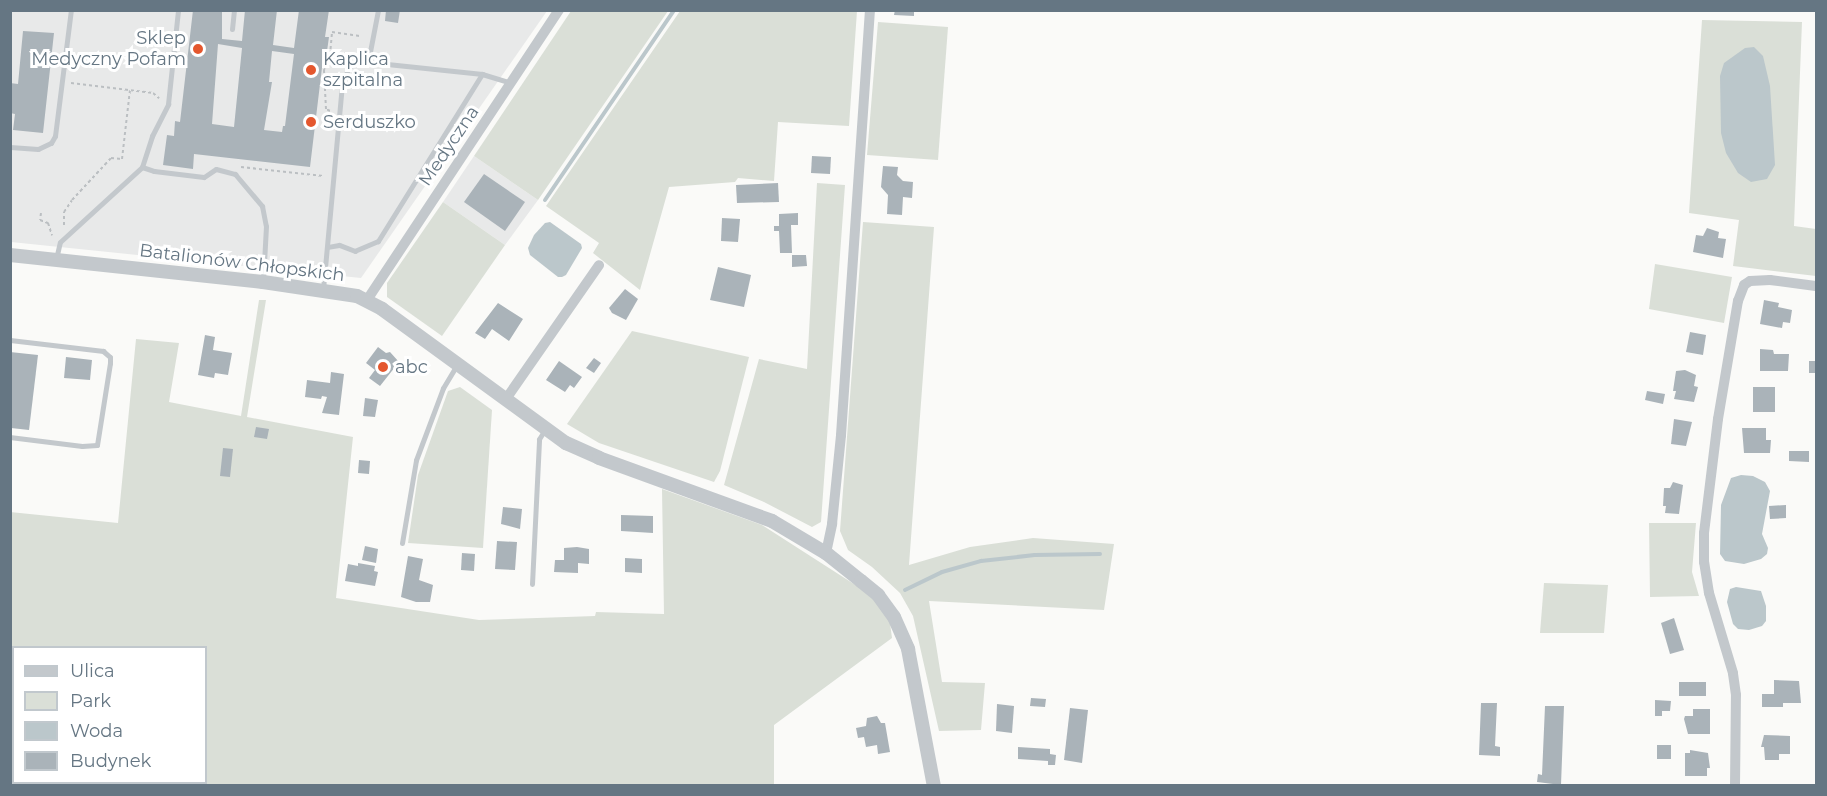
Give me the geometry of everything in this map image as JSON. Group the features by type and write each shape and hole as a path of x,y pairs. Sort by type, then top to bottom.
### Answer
{"street":[{"name":"Medyczna","path":"367,300 560,10"},
{"path":"826,553 832,524 841,435 870,10"},
{"name":"Batalionów Chłopskich","path":"10,255 263,282 344,293 367,300 566,443 600,458 772,521 826,553 878,595 901,632 908,649 934,786"},
{"path":"506,399 599,265"},
{"path":"1735,786 1736,695 1733,673 1709,593 1704,561 1704,533 1718,418 1738,301 1744,285 1750,281 1770,280 1816,286"}],"lane":[{"path":"10,147 38,149 51,143 57,128 71,10"},
{"path":"56,260 60,242 142,167 152,136 168,104 178,10"},
{"path":"232,29 234,10"},
{"path":"368,62 378,10"},
{"path":"323,290 344,77 353,64 368,62 482,74 511,83"},
{"path":"328,247 339,245 355,251 378,242 482,74"},
{"path":"142,167 154,171 204,177 216,169 235,174 262,206 266,226 263,282"},
{"path":"10,340 103,351 110,357 97,445 82,446 10,437"},
{"path":"402,543 416,460 443,388 458,364"},
{"path":"532,584 539,439 546,429"}],"path":[{"path":"330,111 326,109 324,70 332,32 360,36"},
{"path":"62,81 153,93 168,104"},
{"path":"65,229 63,217 72,200 111,159 122,159 130,90"},
{"path":"224,171 227,165 324,176"},
{"path":"41,213 40,220 48,223 51,237 58,234"}],"shaded area":[{"path":"10,11 547,11 361,278 11,242"},
{"path":"474,156 538,200 505,245 443,202"}],"green space":[{"path":"571,11 668,11 538,200 474,156"},
{"path":"680,11 857,11 849,126 778,122 774,181 738,178 735,182 669,187 640,290 593,253 599,243 546,206"},
{"path":"1702,20 1802,22 1794,226 1816,229 1816,276 1733,266 1739,220 1689,213"},
{"path":"878,22 948,27 938,160 867,155"},
{"path":"817,183 845,185 821,522 812,527 764,502 724,485 759,359 807,369"},
{"path":"443,202 505,245 442,336 387,297 387,283"},
{"path":"863,222 934,227 909,565 970,547 1033,538 1114,544 1104,610 929,601 942,682 985,683 981,730 939,731 913,616 900,593 872,567 848,550 840,531"},
{"path":"1655,264 1732,277 1724,323 1649,309"},
{"path":"259,300 266,300 247,417 353,437 336,598 479,620 595,616 596,612 664,614 662,489 762,525 857,586 878,603 890,623 892,638 774,725 774,785 105,785 207,784 207,646 11,647 10,512 118,523 136,339 179,343 169,402 241,416"},
{"path":"632,331 749,357 720,471 714,482 599,443 567,424"},
{"path":"460,387 492,410 483,548 408,543 418,475 448,391"},
{"path":"1649,523 1696,523 1692,572 1699,596 1650,597"},
{"path":"1544,583 1608,585 1604,633 1540,633"}],"water":[{"path":"1754,47 1763,56 1770,86 1775,165 1767,179 1751,182 1738,173 1726,153 1721,133 1720,76 1724,63 1745,48"},
{"path":"550,222 581,244 582,248 566,275 562,277 558,277 530,255 528,248 534,235 545,223"},
{"path":"1741,475 1753,476 1765,482 1770,491 1762,534 1768,548 1767,554 1761,559 1744,564 1725,561 1720,554 1721,505 1731,478"},
{"path":"1736,587 1761,591 1766,606 1766,621 1762,626 1749,630 1738,629 1733,624 1727,602 1730,589"}],"building":[{"path":"193,10 222,10 222,39 242,41 245,10 277,10 273,45 294,48 299,10 329,10 325,37 329,37 327,51 324,51 310,167 194,154 193,169 163,165 167,135 174,136 175,121 180,122","holes":["218,44 242,48 234,127 212,124","272,51 294,54 285,126 282,132 264,130 272,82 269,82"]},
{"path":"386,10 400,10 398,23 385,21"},
{"path":"895,10 914,10 914,16 894,15"},
{"path":"23,31 54,33 43,133 13,130 15,114 10,113 10,83 18,84"},
{"path":"812,156 831,157 830,174 811,173"},
{"path":"883,166 898,167 897,175 903,181 913,182 912,198 903,197 902,215 887,214 888,195 881,187"},
{"path":"484,174 525,202 505,231 464,202"},
{"path":"778,183 779,202 737,203 736,185"},
{"path":"798,213 798,225 791,225 792,253 780,253 779,231 774,231 774,226 779,226 779,214"},
{"path":"722,218 740,219 738,242 721,241"},
{"path":"1707,228 1719,232 1718,238 1726,239 1723,258 1693,252 1696,235 1703,236"},
{"path":"792,255 806,255 807,266 792,267"},
{"path":"718,267 751,275 744,307 710,300"},
{"path":"625,289 638,299 626,320 612,313 609,308"},
{"path":"1764,300 1779,303 1778,307 1792,310 1790,323 1783,322 1782,328 1760,324"},
{"path":"498,303 523,319 509,341 492,329 485,339 475,333"},
{"path":"1690,332 1706,335 1703,355 1686,352"},
{"path":"205,335 215,337 213,350 232,353 228,375 215,373 214,378 198,375"},
{"name":"abc","path":"378,347 386,353 390,352 399,362 380,386 369,378 375,370 366,363"},
{"path":"1760,349 1773,350 1774,354 1789,354 1788,371 1760,371"},
{"path":"10,352 38,355 29,430 11,428"},
{"path":"66,357 92,360 90,380 64,378"},
{"path":"594,358 601,363 594,373 586,368"},
{"path":"559,361 582,377 574,388 570,385 565,392 546,380"},
{"path":"1809,361 1816,361 1816,373 1809,373"},
{"path":"1685,370 1696,375 1694,386 1698,387 1694,402 1674,399 1676,371"},
{"path":"331,372 344,374 339,415 322,413 327,397 322,396 321,399 305,397 307,380 330,383"},
{"path":"1753,387 1775,387 1775,412 1753,412"},
{"path":"1647,391 1665,394 1663,404 1645,400"},
{"path":"365,398 378,400 375,417 363,416"},
{"path":"1674,419 1692,422 1686,446 1671,444"},
{"path":"256,427 269,429 267,439 254,437"},
{"path":"1742,428 1766,428 1766,440 1771,440 1770,453 1744,453"},
{"path":"223,448 233,449 230,477 220,476"},
{"path":"1789,451 1809,451 1809,462 1789,461"},
{"path":"359,460 370,461 369,474 358,473"},
{"path":"1673,482 1683,485 1679,514 1665,513 1666,506 1663,506 1664,488 1670,488"},
{"path":"1786,505 1786,518 1770,519 1769,506"},
{"path":"503,507 522,509 520,529 501,524"},
{"path":"621,515 653,516 653,533 621,531"},
{"path":"497,541 517,542 515,570 495,569"},
{"path":"365,546 378,549 376,563 362,560"},
{"path":"564,548 589,549 589,564 578,563 578,573 554,572 555,560 564,560"},
{"path":"462,553 475,554 474,571 461,570"},
{"path":"408,556 423,559 419,580 433,585 430,602 416,602 401,597"},
{"path":"625,558 642,559 642,573 625,572"},
{"path":"358,563 375,566 374,571 378,572 375,586 345,581 348,564 358,566"},
{"path":"1674,618 1684,650 1670,654 1661,623"},
{"path":"1774,680 1799,681 1801,703 1783,703 1783,707 1762,707 1762,694 1774,694"},
{"path":"1679,682 1706,682 1706,696 1679,696"},
{"path":"1031,698 1046,699 1045,707 1030,706"},
{"path":"1655,700 1671,701 1670,711 1662,711 1662,716 1655,716"},
{"path":"1481,703 1497,703 1495,746 1500,747 1500,756 1479,755"},
{"path":"997,704 1014,706 1012,733 996,731"},
{"path":"1545,706 1564,706 1561,785 1537,782 1538,774 1542,775"},
{"path":"1070,708 1088,710 1082,763 1064,760"},
{"path":"1693,709 1710,709 1710,734 1688,734 1684,719 1685,716 1693,716"},
{"path":"877,716 881,723 885,723 890,752 878,754 877,745 866,747 864,737 858,738 856,728 866,726 867,718"},
{"path":"1764,735 1790,736 1790,754 1779,754 1779,760 1765,760 1764,747 1761,747"},
{"path":"1657,745 1671,745 1671,759 1657,759"},
{"path":"1018,747 1050,749 1050,754 1056,755 1055,765 1048,765 1048,761 1018,759"},
{"path":"1690,750 1708,753 1710,768 1707,768 1707,776 1685,776 1685,753 1690,753"}],"waterway":[{"path":"545,200 674,10"},
{"path":"905,590 942,572 981,561 1035,555 1100,554"}],"place":[{"name":"Sklep Medyczny Pofam","path":"198,49"},
{"name":"Kaplica szpitalna","path":"311,70"},
{"name":"Serduszko","path":"311,122"},
{"name":"abc","path":"383,367"}]}
